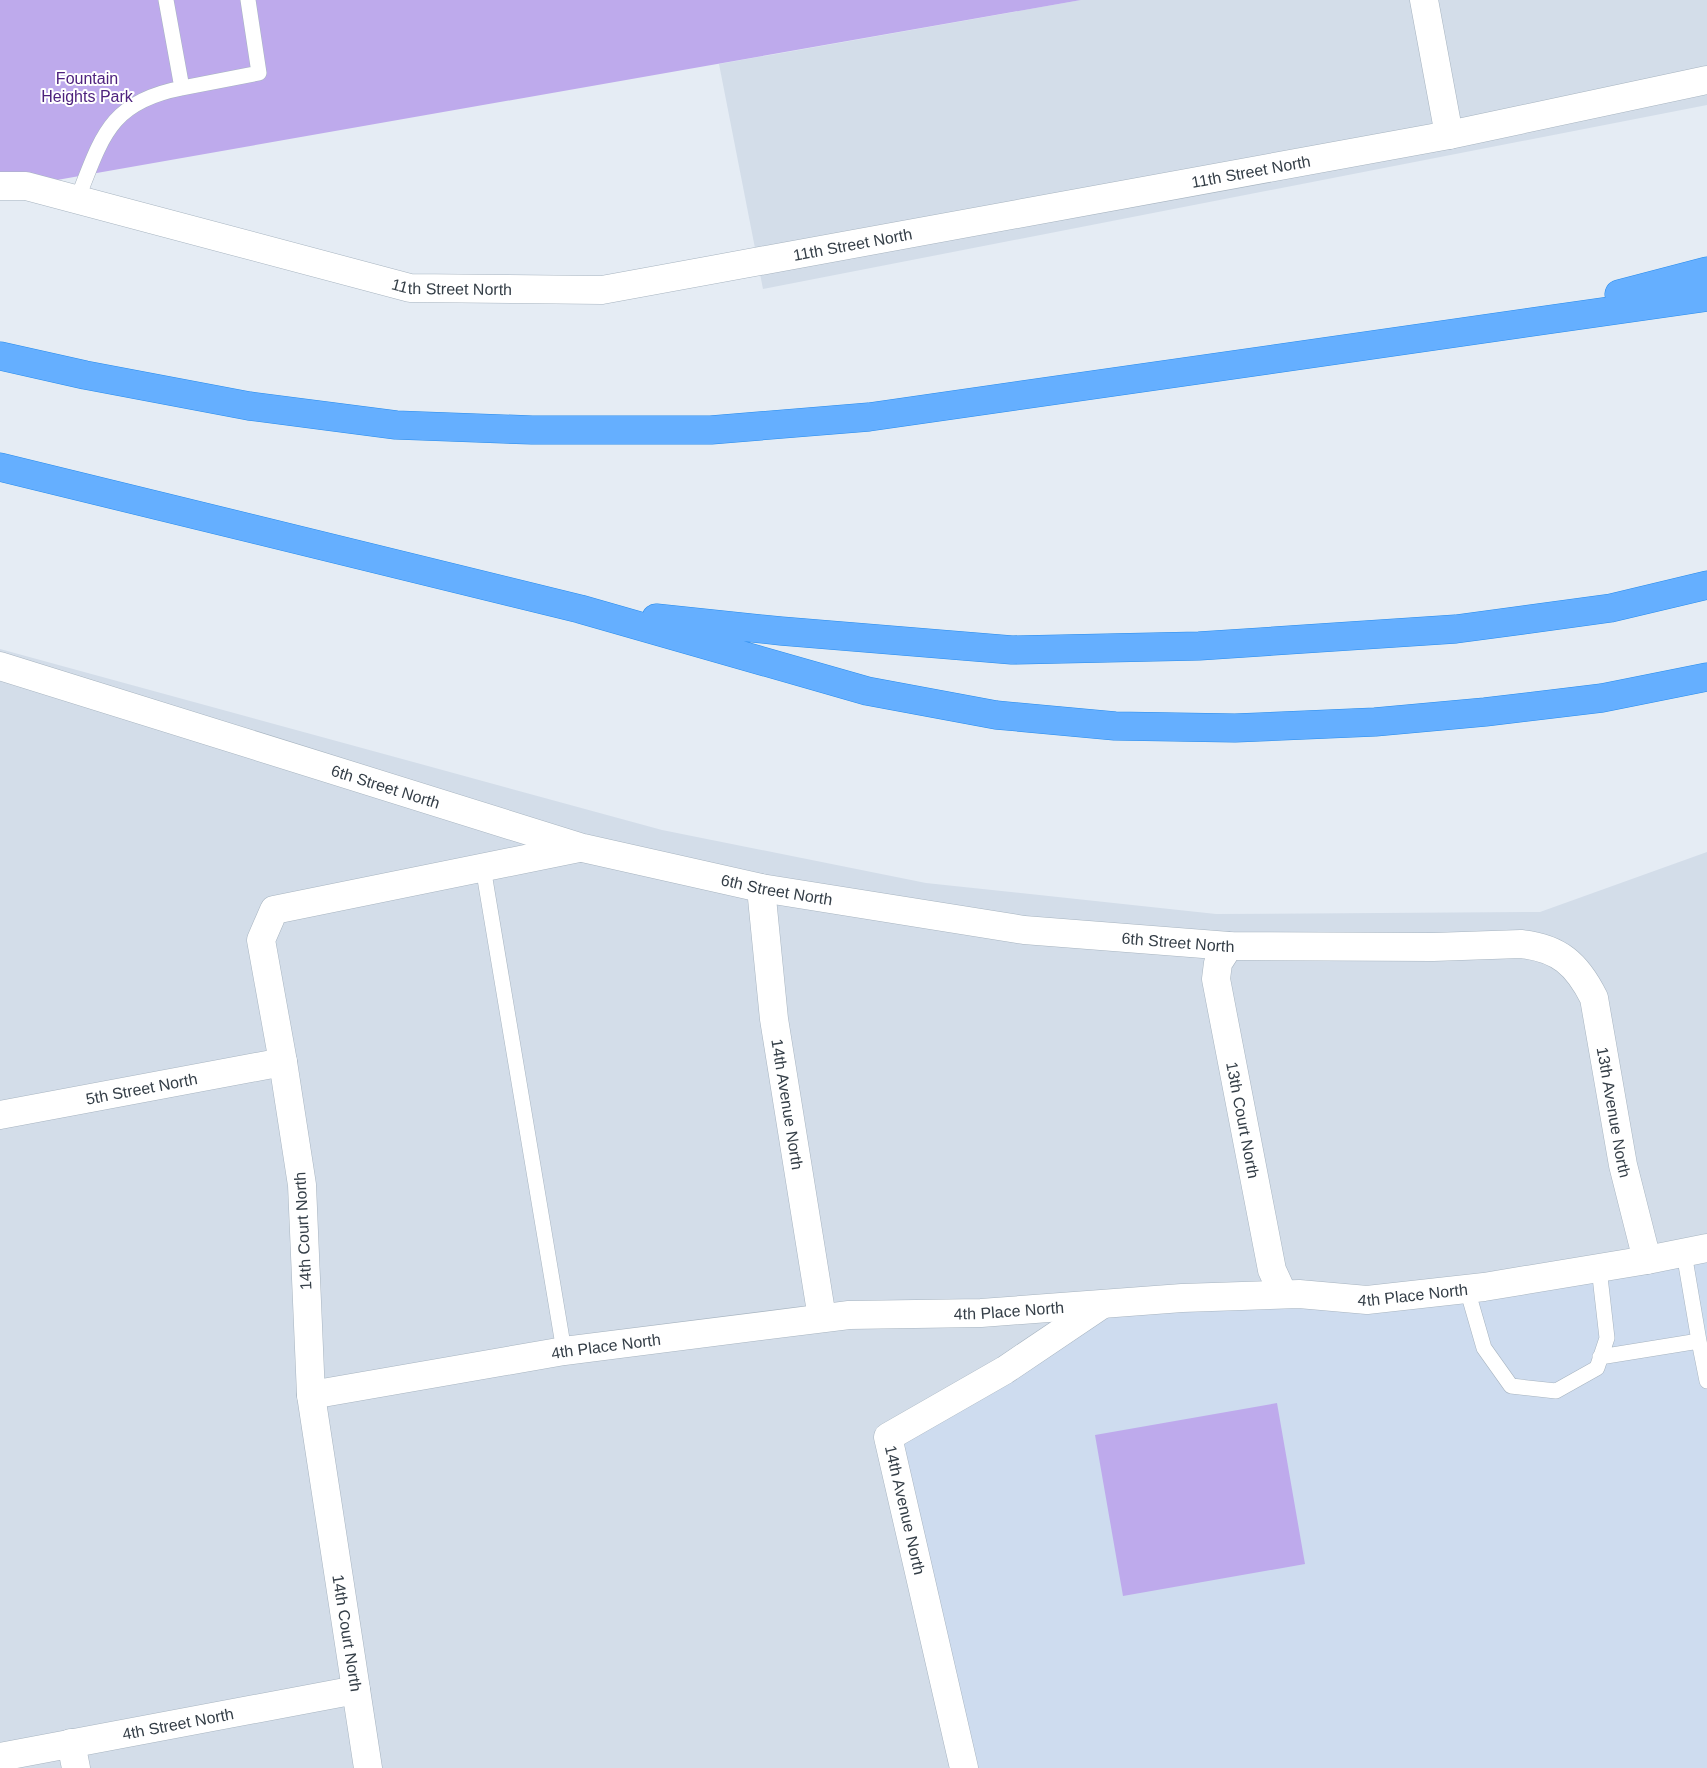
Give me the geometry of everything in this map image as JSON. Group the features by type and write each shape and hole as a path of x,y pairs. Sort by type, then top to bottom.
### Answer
{"highway":[{"path":"1490,328 1707,271"},
{"path":"0,356 85,375 249,406 396,425 532,430 711,430 869,417 1707,297"},
{"path":"0,467 580,610 867,691 996,715 1115,726 1235,728 1375,722 1485,712 1602,698 1707,677"},
{"path":"580,610 781,631 1012,650 1189,646 1456,630 1611,608 1707,585"}],"street":[{"path":"1424,0 1449,135"},
{"name":"11th Street North","path":"0,186 26,186 410,288 602,290 1449,135 1707,80"},
{"name":"6th Street North","path":"0,666 583,848 761,888 1024,930 1229,946 1433,947 1521,944 1548,950 1565,958 1576,968"},
{"path":"483,867 583,848"},
{"name":"14th Court North","path":"368,1768 311,1396 302,1186 283,1062 261,940 274,910 483,867"},
{"name":"14th Avenue North","path":"761,888 774,1019 822,1318"},
{"name":"13th Court North","path":"1229,946 1218,963 1216,979 1272,1270 1283,1294"},
{"name":"13th Avenue North","path":"1576,968 1585,980 1594,998 1623,1165 1647,1260"},
{"name":"5th Street North","path":"0,1115 283,1062"},
{"name":"4th Place North","path":"311,1396 564,1350 849,1315 981,1313 1182,1298 1283,1294 1367,1300 1466,1289 1696,1251"},
{"name":"14th Avenue North","path":"964,1768 888,1438 1004,1370 1102,1304"},
{"name":"4th Street North","path":"0,1757 74,1756 356,1690"}],"lane":[{"path":"166,0 182,88"},
{"path":"77,200 100,142 114,122 132,105 160,92 259,73 248,0"},
{"path":"483,867 564,1350"},
{"path":"1696,1251 1699,1341 1707,1381"},
{"path":"1466,1289 1484,1348 1512,1386 1556,1391 1597,1368 1607,1338 1599,1268"},
{"path":"1600,1357 1699,1341"}],"shaded area":[{"path":"1081,0 1707,0 1707,105 763,289 719,64"},
{"path":"0,649 662,830 926,883 1216,914 1540,912 1707,852 1707,1768 0,1768"},
{"path":"1707,1248 1707,1768 967,1768 888,1437 1102,1304 1283,1294 1647,1260"}],"green space":[{"name":"Fountain Heights Park","path":"0,0 1081,0 0,190"},
{"path":"1277,1403 1305,1564 1123,1596 1095,1435"}]}
